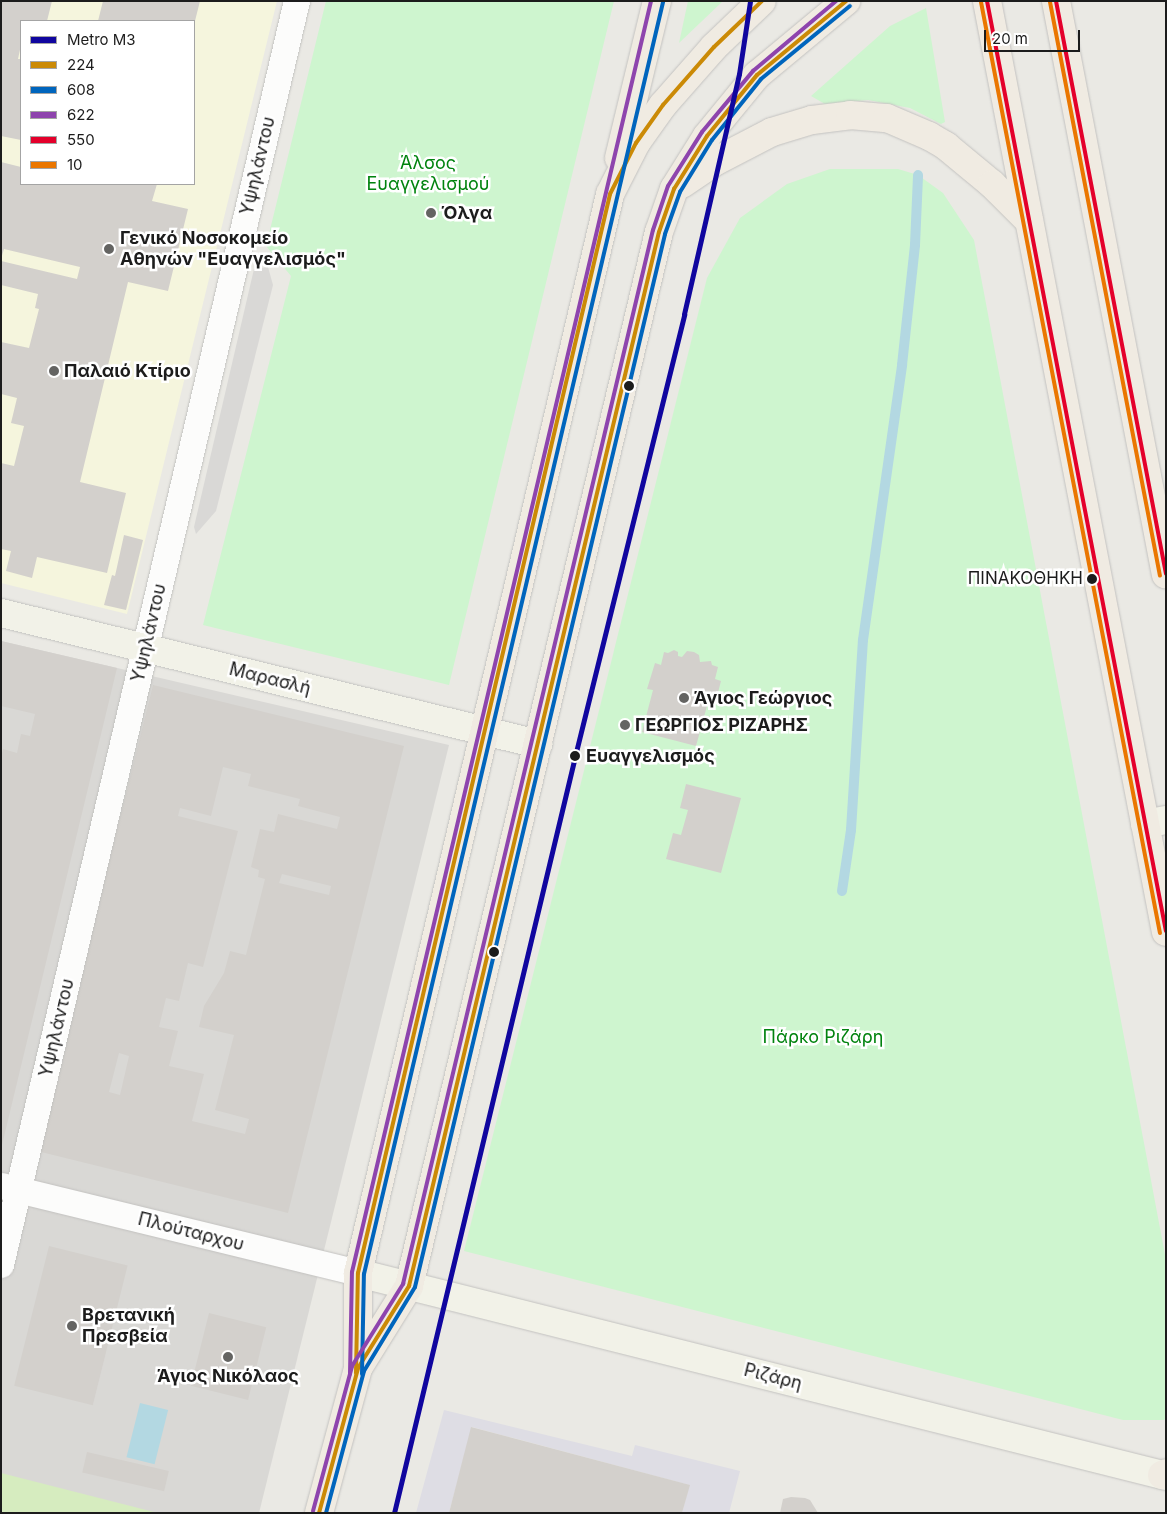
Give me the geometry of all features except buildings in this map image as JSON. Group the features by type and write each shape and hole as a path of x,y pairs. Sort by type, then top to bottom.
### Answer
{"main road":[{"path":"319,1513 358,1368 369,1276 484,731 657,1"},
{"path":"610,194 636,144 664,105 714,47 762,1"},
{"path":"358,1368 409,1286 659,232 674,189 706,136 757,75 846,1"},
{"path":"987,1 1029,221 1155,822 1166,932"},
{"path":"1056,1 1166,575"},
{"path":"674,189 716,161 772,132 812,120 850,115 887,118 937,141 992,184 1029,221"}],"street":[{"name":"Υψηλάντου","path":"1,1265 10,1188 145,648 297,1"},
{"name":"Μαρασλή","path":"1,613 538,744"},
{"name":"Πλούταρχου","path":"10,1188 369,1276"},
{"name":"Ριζάρη","path":"369,1276 1164,1474"}],"shaded area":[{"name":"Γενικό Νοσοκομείο Αθηνών \"Ευαγγελισμός\"","path":"1,1 277,1 127,614 1,583"},
{"path":"268,267 273,285 216,511 196,534 194,527 254,269"},
{"path":"1,641 449,745 259,1513 1,1513"},
{"path":"444,1410 632,1456 635,1445 740,1471 729,1513 682,1513 689,1485 472,1427 449,1513 416,1513"}],"green space":[{"name":"Άλσος Ευαγγελισμού","path":"326,1 614,1 449,685 203,625 291,276 266,246"},
{"path":"688,1 723,1 679,43"},
{"path":"926,8 945,122 941,124 910,108 868,100 825,104 811,96 890,26"},
{"name":"Πάρκο Ριζάρη","path":"830,169 898,169 918,175 943,193 974,240 1166,1260 1166,1418 1164,1420 1123,1420 464,1251 707,278 740,218 787,184"},
{"path":"1,1473 158,1513 1,1513"}],"water":[{"path":"140,1403 168,1410 155,1464 126,1457"}],"waterway":[{"path":"842,891 851,830 863,640 902,365 915,245 918,175"}],"metro line":[{"name":"Μ3","path":"394,1513 575,756 684,314 739,74 750,1"}],"transit line":[{"name":"622","path":"350,1374 352,1272 651,1"},
{"name":"224","path":"356,1373 358,1273 610,194 636,143 663,105 714,47 762,1"},
{"name":"622","path":"313,1511 352,1366 403,1284 653,230 668,186 702,132 753,71 836,1"},
{"name":"224","path":"319,1513 358,1368 409,1286 659,232 674,189 707,136 757,75 846,1"},
{"name":"550","path":"987,1 1166,931"},
{"name":"550","path":"1056,1 1166,574"},
{"name":"608","path":"362,1374 364,1274 663,2"},
{"name":"10","path":"981,2 1160,933"},
{"name":"10","path":"1050,2 1160,576"},
{"name":"608","path":"326,1513 364,1371 415,1287 665,234 680,192 712,140 761,79 850,6"}],"place":[{"name":"Όλγα","path":"431,213"},
{"name":"Γενικό Νοσοκομείο Αθηνών \"Ευαγγελισμός\"","path":"109,249"},
{"name":"Παλαιό Κτίριο","path":"54,371"},
{"name":"ΠΙΝΑΚΟΘΗΚΗ","path":"1092,579"},
{"name":"Άγιος Γεώργιος","path":"684,698"},
{"name":"ΓΕΩΡΓΙΟΣ ΡΙΖΑΡΗΣ","path":"625,725"},
{"name":"Ευαγγελισμός","path":"575,756"},
{"name":"Βρετανική Πρεσβεία","path":"72,1326"},
{"name":"Άγιος Νικόλαος","path":"228,1357"}]}
